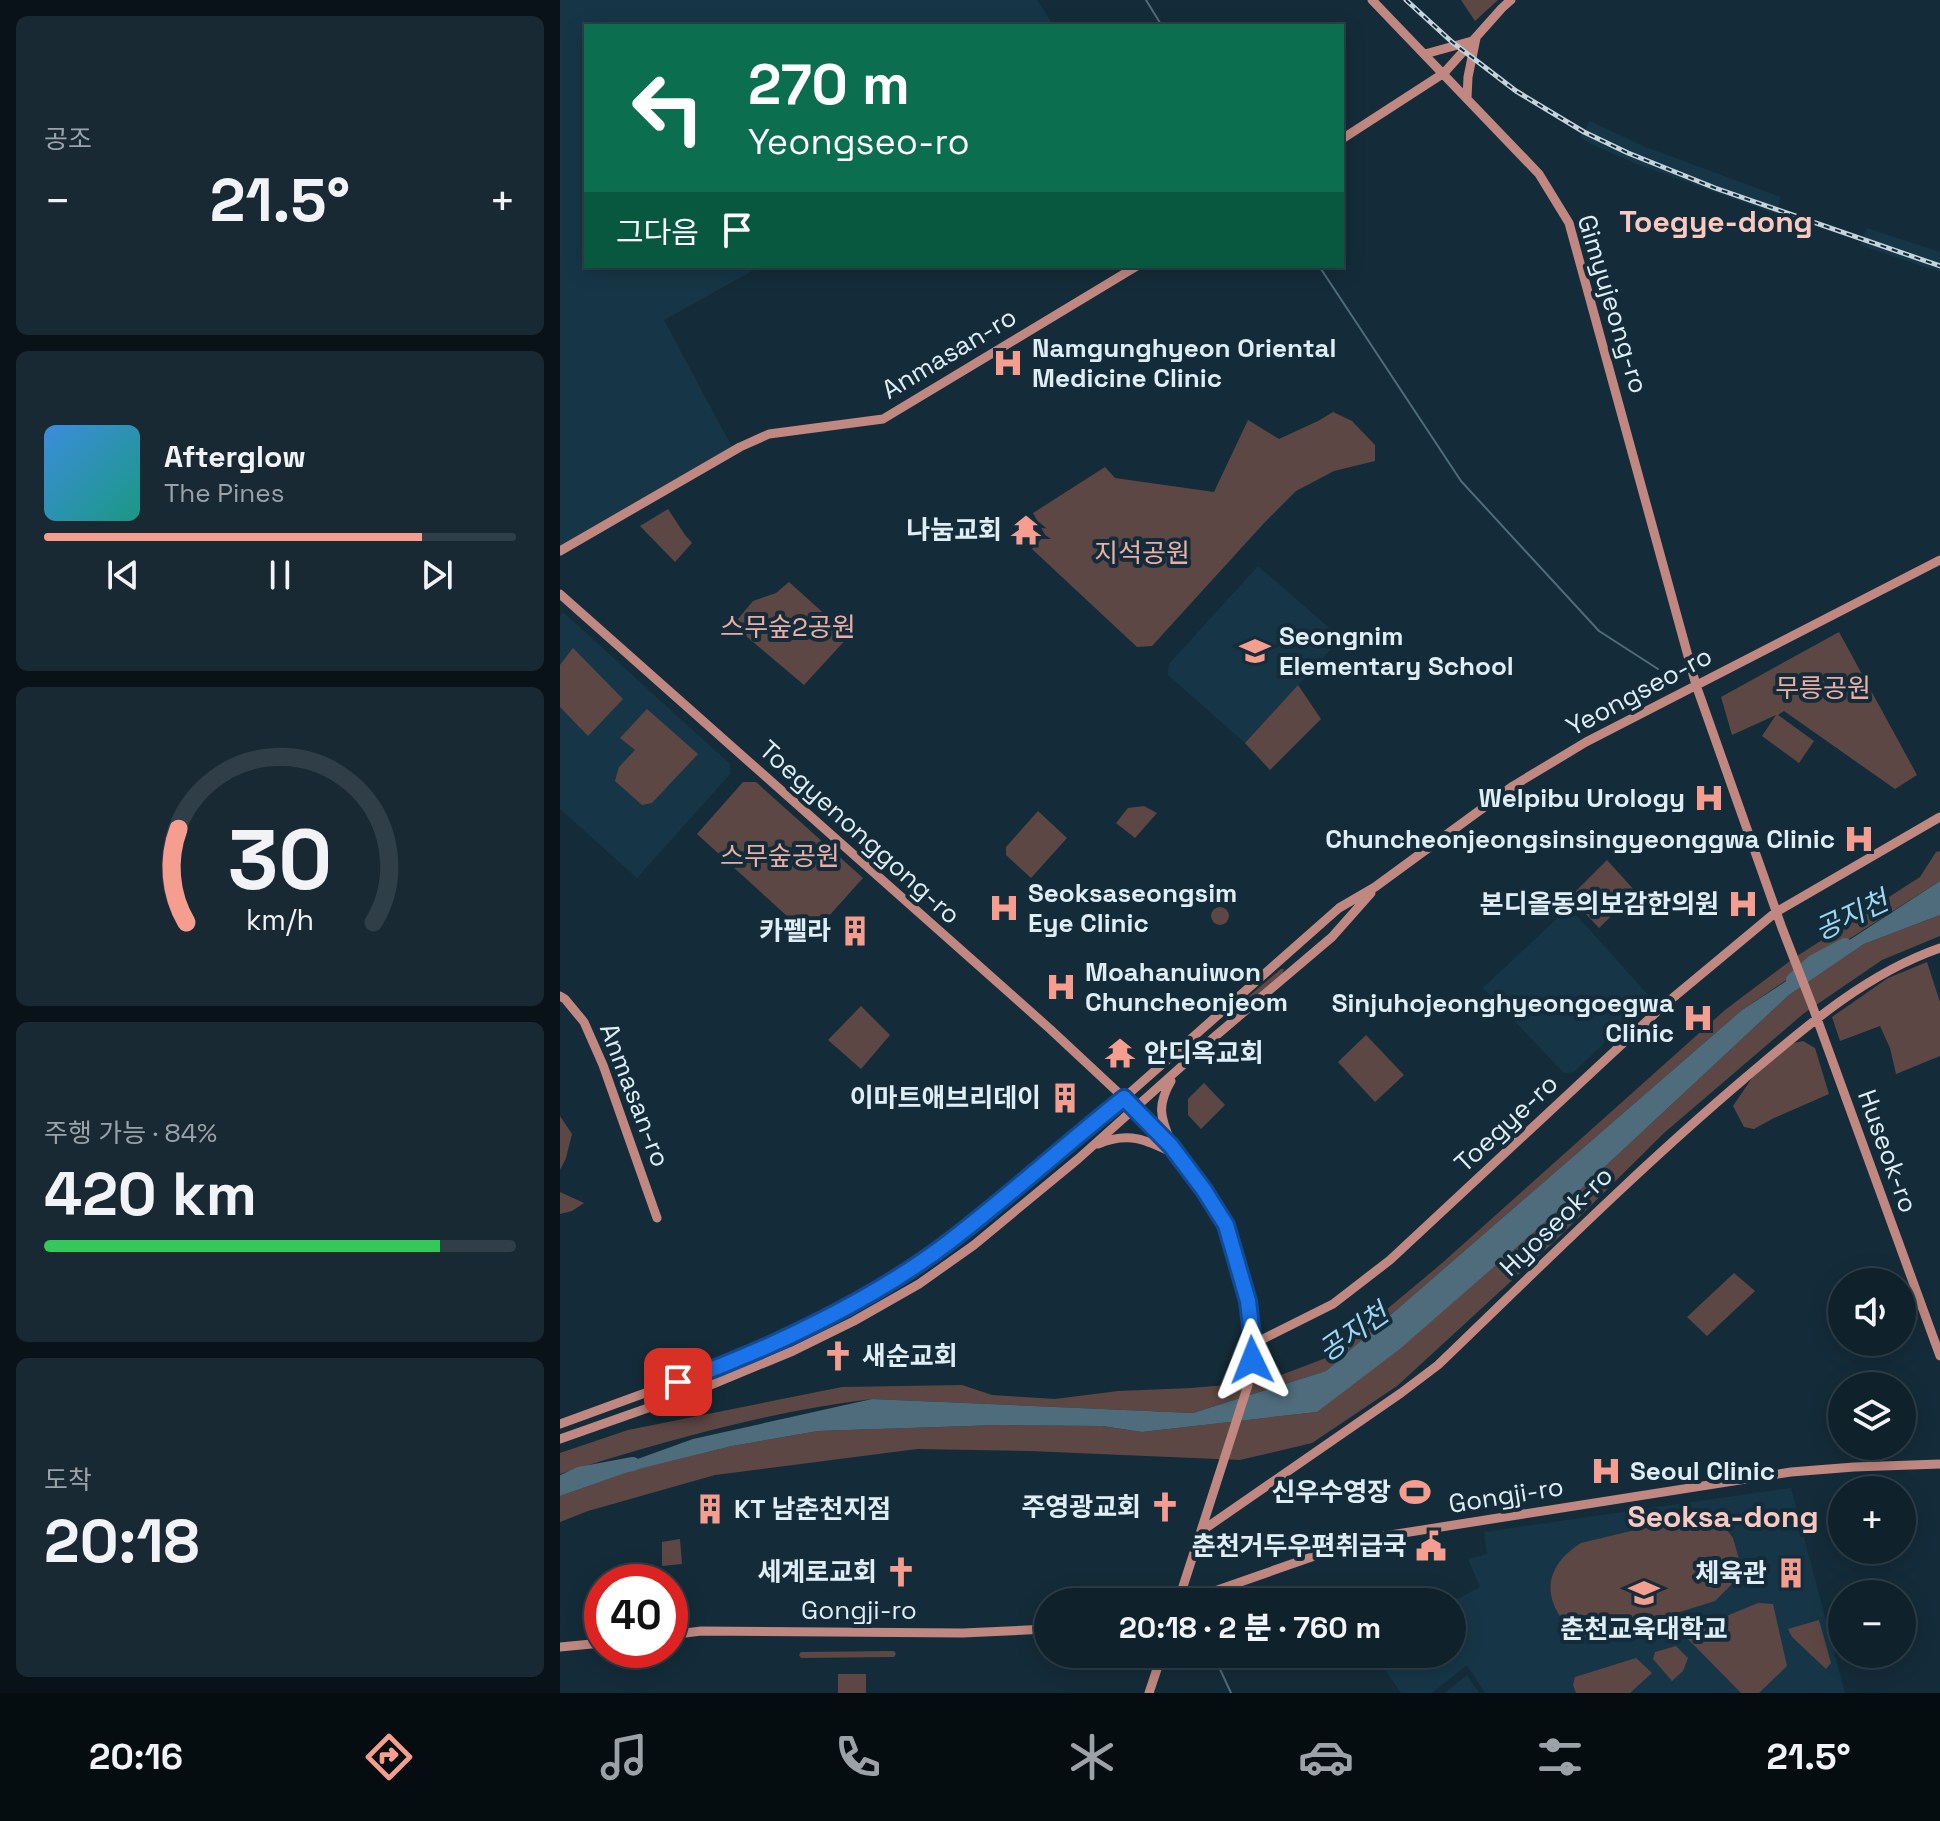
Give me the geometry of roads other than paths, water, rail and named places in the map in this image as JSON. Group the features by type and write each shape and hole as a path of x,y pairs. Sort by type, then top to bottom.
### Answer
{"street":[{"name":"Gimyujeong-ro","path":"1372,0 1539,174 1569,223 1696,685"},
{"path":"1344,138 1444,73 1511,0"},
{"path":"1425,54 1474,39"},
{"path":"1467,98 1474,39"},
{"name":"Anmasan-ro","path":"560,551 740,447 769,434 883,419 1134,268"},
{"name":"Yeongseo-ro","path":"560,1439 768,1361 854,1321 919,1284 974,1245 1092,1147 1186,1043 1339,908 1375,887 1513,786 1586,742 1940,560"},
{"name":"Toegyenonggong-ro","path":"560,594 1050,1029 1130,1104 1178,1156"},
{"path":"1696,685 1776,912"},
{"name":"Toegye-ro","path":"1253,1344 1333,1304 1390,1260 1663,1006 1776,912 1940,817"},
{"name":"Yeongseo-ro","path":"560,1424 678,1382 804,1329 905,1273 948,1243 1060,1151 1176,1071 1332,937 1375,887"},
{"name":"Huseok-ro","path":"1776,912 1940,1356"},
{"name":"Hyoseok-ro","path":"1203,1530 1438,1365 1671,1141 1816,1018 1913,958 1940,948"},
{"name":"Anmasan-ro","path":"560,996 584,1022 592,1039 657,1218"},
{"path":"1186,1043 1185,1053 1194,1055"},
{"path":"1176,1071 1161,1103 1164,1126 1178,1156 1226,1225 1248,1301 1253,1344 1248,1385 1185,1588"},
{"path":"1092,1147 1120,1137 1133,1137 1178,1156"},
{"path":"1060,1151 1071,1154 1069,1166"},
{"path":"764,1346 761,1356 768,1361"},
{"path":"678,1382 685,1388 681,1396"},
{"name":"Gongji-ro","path":"1222,1588 1349,1544 1384,1536 1791,1472 1938,1464"},
{"name":"Gongji-ro","path":"688,1633 963,1633 1034,1630"},
{"path":"560,1647 584,1645"},
{"path":"1149,1693 1157,1669"}],"waterway":[{"path":"1146,0 1161,24"},
{"path":"1320,268 1461,481 1599,631 1658,669"},
{"name":"공지천","path":"1793,980 1813,962 1845,945"},
{"name":"공지천","path":"560,1483 579,1474 633,1464"},
{"path":"1219,1668 1231,1693"}],"railway":[{"path":"1406,0 1452,42 1516,91 1584,132 1715,188 1940,266"}],"place":[{"name":"Namgunghyeon Oriental Medicine Clinic","path":"1008,363"},
{"name":"나눔교회","path":"1026,530"},
{"name":"Seongnim Elementary School","path":"1255,651"},
{"name":"Welpibu Urology","path":"1709,798"},
{"name":"Chuncheonjeongsinsingyeonggwa Clinic","path":"1859,839"},
{"name":"본디올동의보감한의원","path":"1743,904"},
{"name":"Seoksaseongsim Eye Clinic","path":"1004,908"},
{"name":"카펠라","path":"855,931"},
{"name":"Moahanuiwon Chuncheonjeom","path":"1061,987"},
{"name":"Sinjuhojeonghyeongoegwa Clinic","path":"1698,1018"},
{"name":"안디옥교회","path":"1120,1053"},
{"name":"이마트애브리데이","path":"1065,1098"},
{"name":"새순교회","path":"838,1356"},
{"name":"Seoul Clinic","path":"1606,1471"},
{"name":"신우수영장","path":"1415,1492"},
{"name":"주영광교회","path":"1165,1507"},
{"name":"KT 남춘천지점","path":"710,1509"},
{"name":"춘천거두우편취급국","path":"1431,1546"},
{"name":"세계로교회","path":"901,1572"},
{"name":"체육관","path":"1791,1573"},
{"name":"춘천교육대학교","path":"1644,1593"}],"district":[{"name":"Toegye-dong","path":"1716,222"},
{"name":"Seoksa-dong","path":"1723,1517"}],"park label":[{"name":"지석공원","path":"1142,553"},
{"name":"스무숲2공원","path":"788,627"},
{"name":"무릉공원","path":"1823,688"},
{"name":"스무숲공원","path":"780,856"}]}
